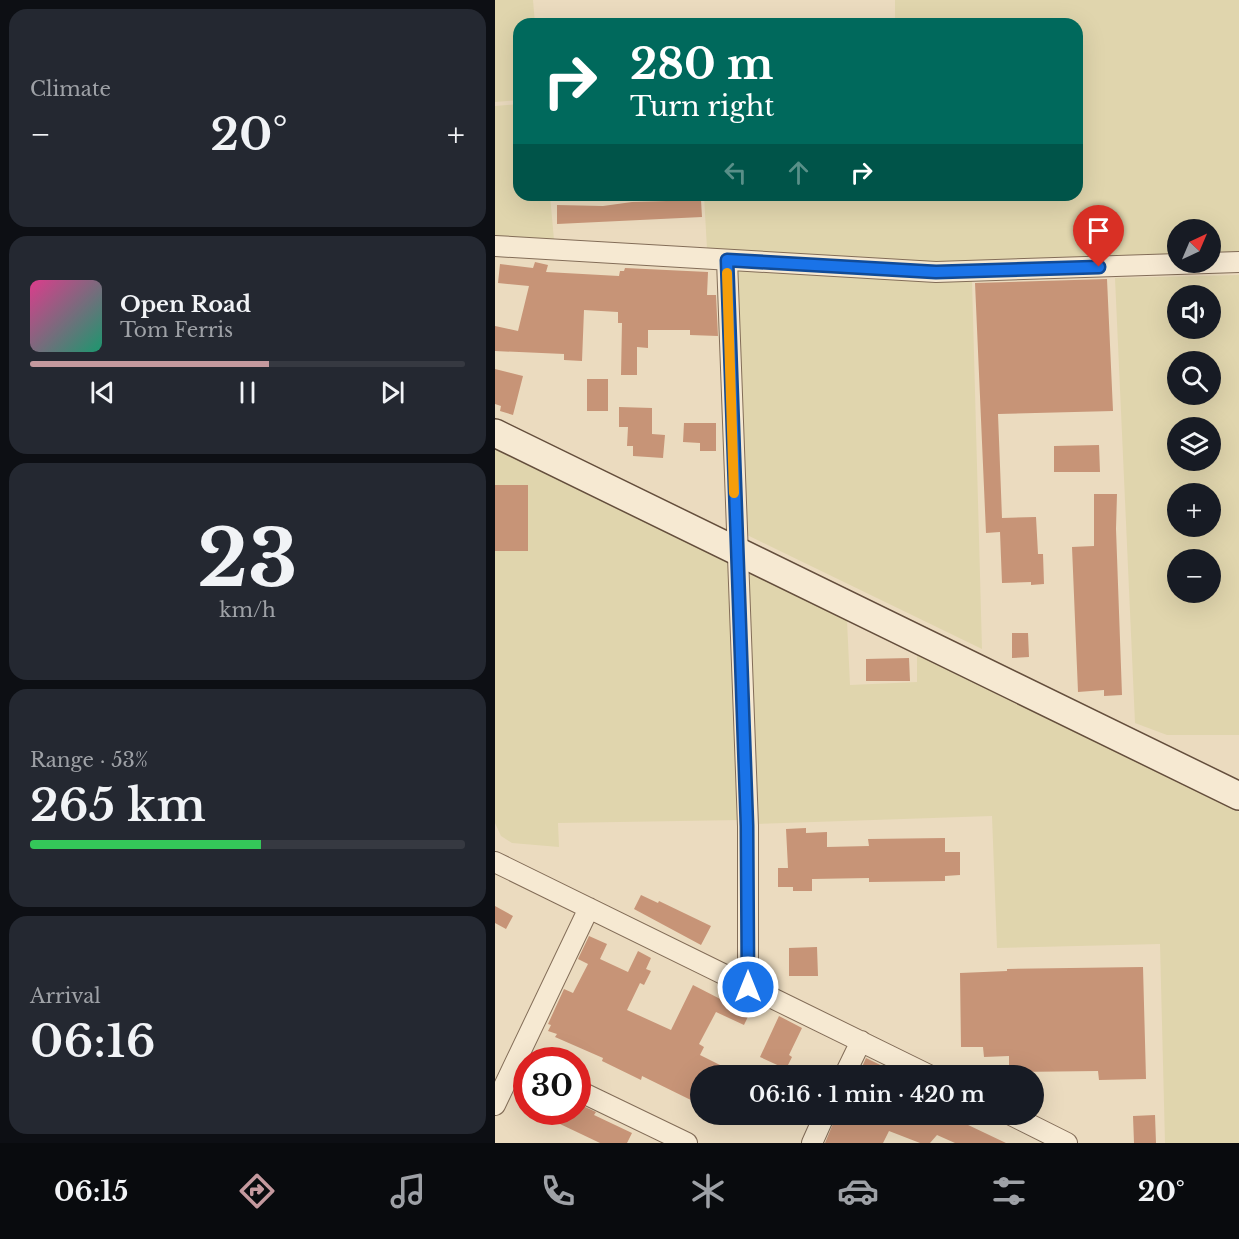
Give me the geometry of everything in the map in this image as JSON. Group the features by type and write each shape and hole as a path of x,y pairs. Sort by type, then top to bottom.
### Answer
{"street":[{"path":"495,246 936,272 1239,262"},
{"path":"727,260 747,826 748,987"},
{"path":"495,433 1239,796"},
{"path":"495,862 909,1065"},
{"path":"528,1047 589,908"},
{"path":"850,1065 861,1041"},
{"path":"495,1105 513,1076"},
{"path":"591,1097 687,1143"},
{"path":"811,1143 820,1125"},
{"path":"1031,1125 1067,1143"}],"shaded area":[{"path":"495,0 533,0 534,18 513,18 513,100 495,102"},
{"path":"895,0 1239,0 1239,255 1221,256 1221,219 1167,219 1167,257 937,262 707,249 704,201 1083,201 1083,18 895,18"},
{"path":"513,104 513,201 551,201 554,240 495,237 495,106"},
{"path":"736,269 972,281 982,649 741,532"},
{"path":"1239,275 1239,735 1167,735 1135,723 1115,278"},
{"path":"495,447 729,561 741,820 558,823 559,847 512,843 501,836 495,823"},
{"path":"742,569 847,620 850,685 917,682 917,655 1239,812 1239,1143 1165,1143 1160,944 997,948 992,816 753,824"}],"building":[{"path":"701,201 702,217 557,224 557,205 603,206 632,202"},
{"path":"535,262 548,265 546,272 619,276 620,271 624,271 625,268 708,272 707,295 716,295 718,336 690,335 690,330 648,330 648,348 637,347 637,375 621,375 622,323 618,323 618,312 584,310 582,361 564,360 564,354 495,351 495,326 518,331 529,286 498,283 500,264 533,268"},
{"path":"1107,279 1113,411 998,414 1002,518 1036,517 1038,554 1043,554 1044,584 1002,583 1000,532 986,533 975,283"},
{"path":"495,369 523,376 513,415 500,411 501,406 495,404"},
{"path":"587,379 608,379 608,411 587,411"},
{"path":"619,407 652,408 652,434 665,435 663,458 633,456 633,446 627,446 628,427 619,427"},
{"path":"684,423 716,423 716,451 700,451 700,443 683,442"},
{"path":"1099,445 1100,472 1054,472 1054,446"},
{"path":"495,485 528,485 528,551 495,551"},
{"path":"1094,494 1117,494 1116,529 1122,695 1104,696 1104,690 1078,692 1072,547 1094,546"},
{"path":"1012,633 1028,633 1029,657 1012,658"},
{"path":"909,658 910,681 866,681 866,659"},
{"path":"806,828 806,833 827,832 827,847 869,846 868,839 945,838 945,852 960,852 960,875 945,876 945,881 869,882 869,878 812,879 812,891 793,891 793,887 778,887 778,868 788,868 786,829"},
{"path":"641,895 658,903 659,901 711,926 701,945 634,909"},
{"path":"495,906 513,916 506,929 495,923"},
{"path":"589,936 607,944 600,959 628,972 638,951 651,958 646,969 651,971 644,985 640,983 627,1010 671,1030 693,985 732,1005 737,995 754,1004 744,1025 716,1012 699,1044 704,1047 700,1055 720,1065 690,1065 690,1100 642,1076 641,1080 602,1061 603,1058 591,1053 591,1047 578,1047 555,1037 557,1034 548,1031 551,1025 548,1024 564,989 573,993 588,964 578,959"},
{"path":"817,947 818,976 789,976 789,948"},
{"path":"1143,967 1146,1079 1099,1080 1098,1071 1044,1072 1044,1065 1009,1065 1009,1056 984,1057 983,1047 961,1047 960,973 1007,971 1007,969"},
{"path":"779,1016 802,1028 789,1055 792,1057 788,1065 777,1065 760,1057"},
{"path":"866,1058 880,1065 863,1065"},
{"path":"591,1110 596,1112 594,1115 632,1133 627,1143 600,1143 562,1125 591,1125"},
{"path":"1155,1115 1156,1143 1134,1143 1133,1116"},
{"path":"832,1125 968,1125 1006,1143 955,1143 937,1135 930,1143 920,1143 889,1131 883,1143 825,1143"}],"slow traffic":[{"path":"727,273 734,493"}],"route":[{"path":"748,987 747,826 727,260 936,272 1099,267"}]}
